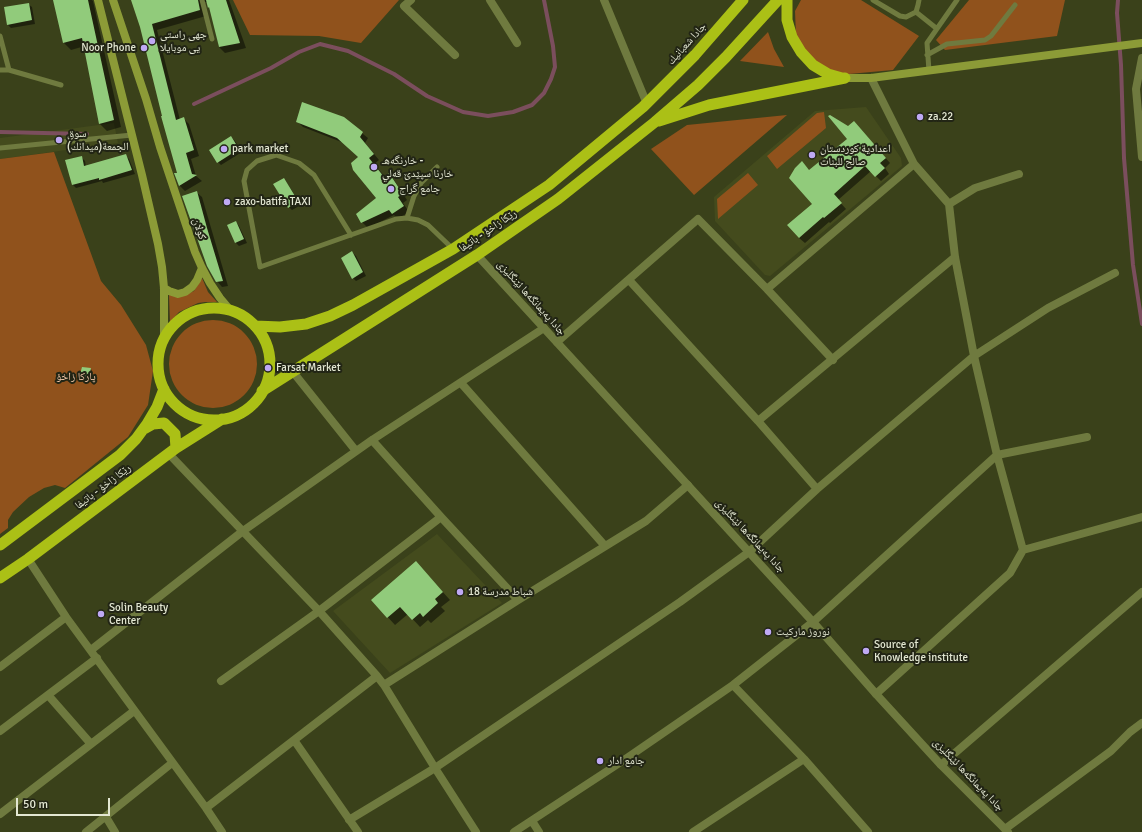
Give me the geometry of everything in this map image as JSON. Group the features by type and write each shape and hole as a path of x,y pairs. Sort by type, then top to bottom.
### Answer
{"highway":[{"name":"جادا شعبانيك","path":"647,104 696,55 743,0"},
{"name":"رێکا زاخۆ - باتیفا","path":"262,392 477,255 558,199 655,122 698,85 778,0"},
{"path":"787,0 787,20 792,37 801,52 813,65 828,74 845,78"},
{"path":"655,122 709,105 845,78"},
{"name":"رێکا زاخۆ - باتیفا","path":"255,326 280,327 306,324 330,316 353,305 453,249 549,185 647,104"},
{"path":"216,308 231,311 244,317 255,326 263,337 268,350 270,364 268,378 262,392 252,404 238,414 223,419 205,419 188,414 174,403 164,389 159,373 159,356 164,339 173,326 185,316 200,310 216,308"},
{"name":"رێکا زاخۆ - باتیفا","path":"0,545 120,455 144,429 157,407 164,389"},
{"name":"رێکا زاخۆ - باتیفا","path":"0,578 28,559 172,451 223,419"},
{"path":"144,429 153,424 164,423 175,434 172,451"}],"main road":[{"path":"98,0 158,244 164,288 164,339"},
{"name":"كولان","path":"113,0 195,252 210,283 231,311"},
{"path":"845,78 871,78 1141,43"},
{"path":"164,288 178,294 185,292 197,280 202,268"}],"street":[{"path":"410,0 404,6 455,55"},
{"path":"490,0 517,43"},
{"path":"606,1 647,104"},
{"path":"1142,58 1136,89 1142,157"},
{"path":"871,78 914,164 949,204 955,257 974,356 997,455 1023,550 1010,573 876,694"},
{"path":"767,288 914,164"},
{"path":"949,204 975,188 1020,174"},
{"path":"557,342 698,219 767,288 833,360"},
{"name":"جادا په‌يمانگه‌ها ئێنگليزى","path":"477,255 814,622 876,694 941,765 1006,830"},
{"path":"758,421 955,257"},
{"path":"349,820 435,768 680,602 749,552 817,488 974,356 1048,308 1115,273"},
{"path":"629,280 817,488"},
{"path":"91,650 243,531 372,440 544,328"},
{"path":"293,372 356,451"},
{"path":"461,383 605,546"},
{"path":"514,832 733,685 814,622 997,455 1087,437"},
{"path":"372,440 518,600"},
{"path":"172,451 243,531 319,611 377,676 476,832"},
{"path":"384,685 646,521 688,485"},
{"path":"221,681 319,611 441,517"},
{"path":"1023,550 1142,517"},
{"path":"28,559 66,617 222,832"},
{"path":"941,765 1142,592"},
{"path":"0,668 66,617"},
{"path":"0,731 97,658"},
{"path":"206,808 377,676"},
{"path":"733,685 804,759 867,832"},
{"path":"48,695 91,744"},
{"path":"0,814 134,711"},
{"path":"1006,830 1112,752 1130,732 1142,723"},
{"path":"294,740 358,832"},
{"path":"693,832 804,759"},
{"path":"86,832 172,763"},
{"path":"106,817 115,832"},
{"path":"532,821 539,832"}],"lane":[{"path":"202,0 212,39"},
{"path":"873,0 900,16 906,17 916,12 919,0"},
{"path":"929,71 927,43 936,28 957,0"},
{"path":"927,55 947,44 985,40 991,36 1015,5"},
{"path":"916,12 936,28"},
{"path":"0,36 9,70"},
{"path":"0,70 9,70 61,85"},
{"path":"0,148 132,135"},
{"path":"351,234 314,176 299,163 276,156 257,161 247,170 244,181 260,267 396,219 407,218 418,220 428,225 453,249"},
{"path":"407,218 414,196 421,183 437,167"}],"shaded area":[{"path":"866,107 901,158 902,166 770,276 765,275 715,221 714,197 815,111"},
{"name":"سوق الجمعة(ميدانك)","path":"114,123 118,143 0,159 0,138"},
{"path":"437,534 502,603 390,673 333,611"}],"green space":[{"path":"233,0 399,0 361,43 319,36 250,35"},
{"path":"801,0 861,0 919,36 893,70 838,75 810,58 796,36 795,11"},
{"path":"969,0 1065,0 1057,36 945,50 936,40"},
{"path":"768,32 774,49 784,67 740,61"},
{"path":"824,112 826,128 777,169 767,156 817,113"},
{"path":"787,115 694,195 651,149 687,125"},
{"name":"پارکا زاخۆ","path":"54,152 101,281 121,305 146,345 153,371 148,405 128,437 65,488 55,485 44,488 29,497 13,512 8,520 8,528 0,534 0,159"},
{"path":"748,173 758,185 718,219 717,199"},
{"path":"202,278 208,292 217,302 198,303 179,312 170,322 169,295 185,295 194,291"},
{"path":"213,320 230,323 238,327 250,339 254,347 257,364 254,381 250,389 238,401 230,405 213,408 196,405 188,401 176,389 172,381 169,364 172,347 176,339 188,327 196,323"}],"building":[{"path":"53,0 88,0 114,120 99,124 82,38 63,43"},
{"path":"131,0 198,0 200,10 152,24 176,120 184,117 194,150 186,153 192,174 197,175 179,186 174,173 177,173 161,116 140,27"},
{"path":"206,0 226,0 240,43 219,47"},
{"path":"29,3 32,20 7,25 4,7"},
{"path":"302,102 344,117 363,132 360,137 374,154 369,158 384,177 389,173 403,194 398,197 404,206 392,214 389,210 361,223 356,214 376,198 353,170 351,163 358,157 337,138 296,122"},
{"path":"830,115 848,126 854,121 886,158 880,163 885,168 875,177 865,166 834,194 842,203 799,238 787,225 812,204 789,178 795,168 802,161 809,170 847,139 828,116"},
{"name":"park market","path":"231,136 239,149 217,163 209,150"},
{"path":"126,154 132,170 99,180 99,178 72,185 65,160 82,156 84,166"},
{"path":"284,178 298,201 288,208 273,184"},
{"path":"197,191 223,281 216,282 207,266 182,196"},
{"path":"236,221 244,239 235,243 227,225"},
{"path":"352,251 363,272 352,279 341,258"},
{"path":"82,367 91,368 89,379 79,378"},
{"path":"416,561 443,592 435,599 438,603 423,617 420,613 412,620 400,607 387,618 371,600"}],"waterway":[{"path":"194,104 271,68 299,52 320,44 348,51 394,74 427,96 463,112 488,116 513,112 532,105 544,93 555,67 553,46 544,0"},
{"path":"1118,0 1117,13 1121,65 1124,158 1133,265 1142,324"},
{"path":"0,132 87,134"}],"place":[{"name":"جهى راستى يى موبايلا","path":"152,41"},
{"name":"Noor Phone","path":"144,48"},
{"name":"za.22","path":"920,117"},
{"name":"سوق الجمعة(ميدانك)","path":"59,140"},
{"name":"park market","path":"224,149"},
{"name":"اعدادية كوردستان صالح للبنات","path":"812,155"},
{"name":"خارنگه‌هـ - خارنا سپێدێ قه‌لي","path":"374,167"},
{"name":"جامع گراج","path":"391,189"},
{"name":"zaxo-batifa TAXI","path":"227,202"},
{"name":"Farsat Market","path":"268,368"},
{"name":"18 شباط مدرسة","path":"460,592"},
{"name":"Solin Beauty Center","path":"101,614"},
{"name":"نوروز ماركيت","path":"768,632"},
{"name":"Source of Knowledge institute","path":"866,651"},
{"name":"جامع ادار","path":"600,761"}]}
